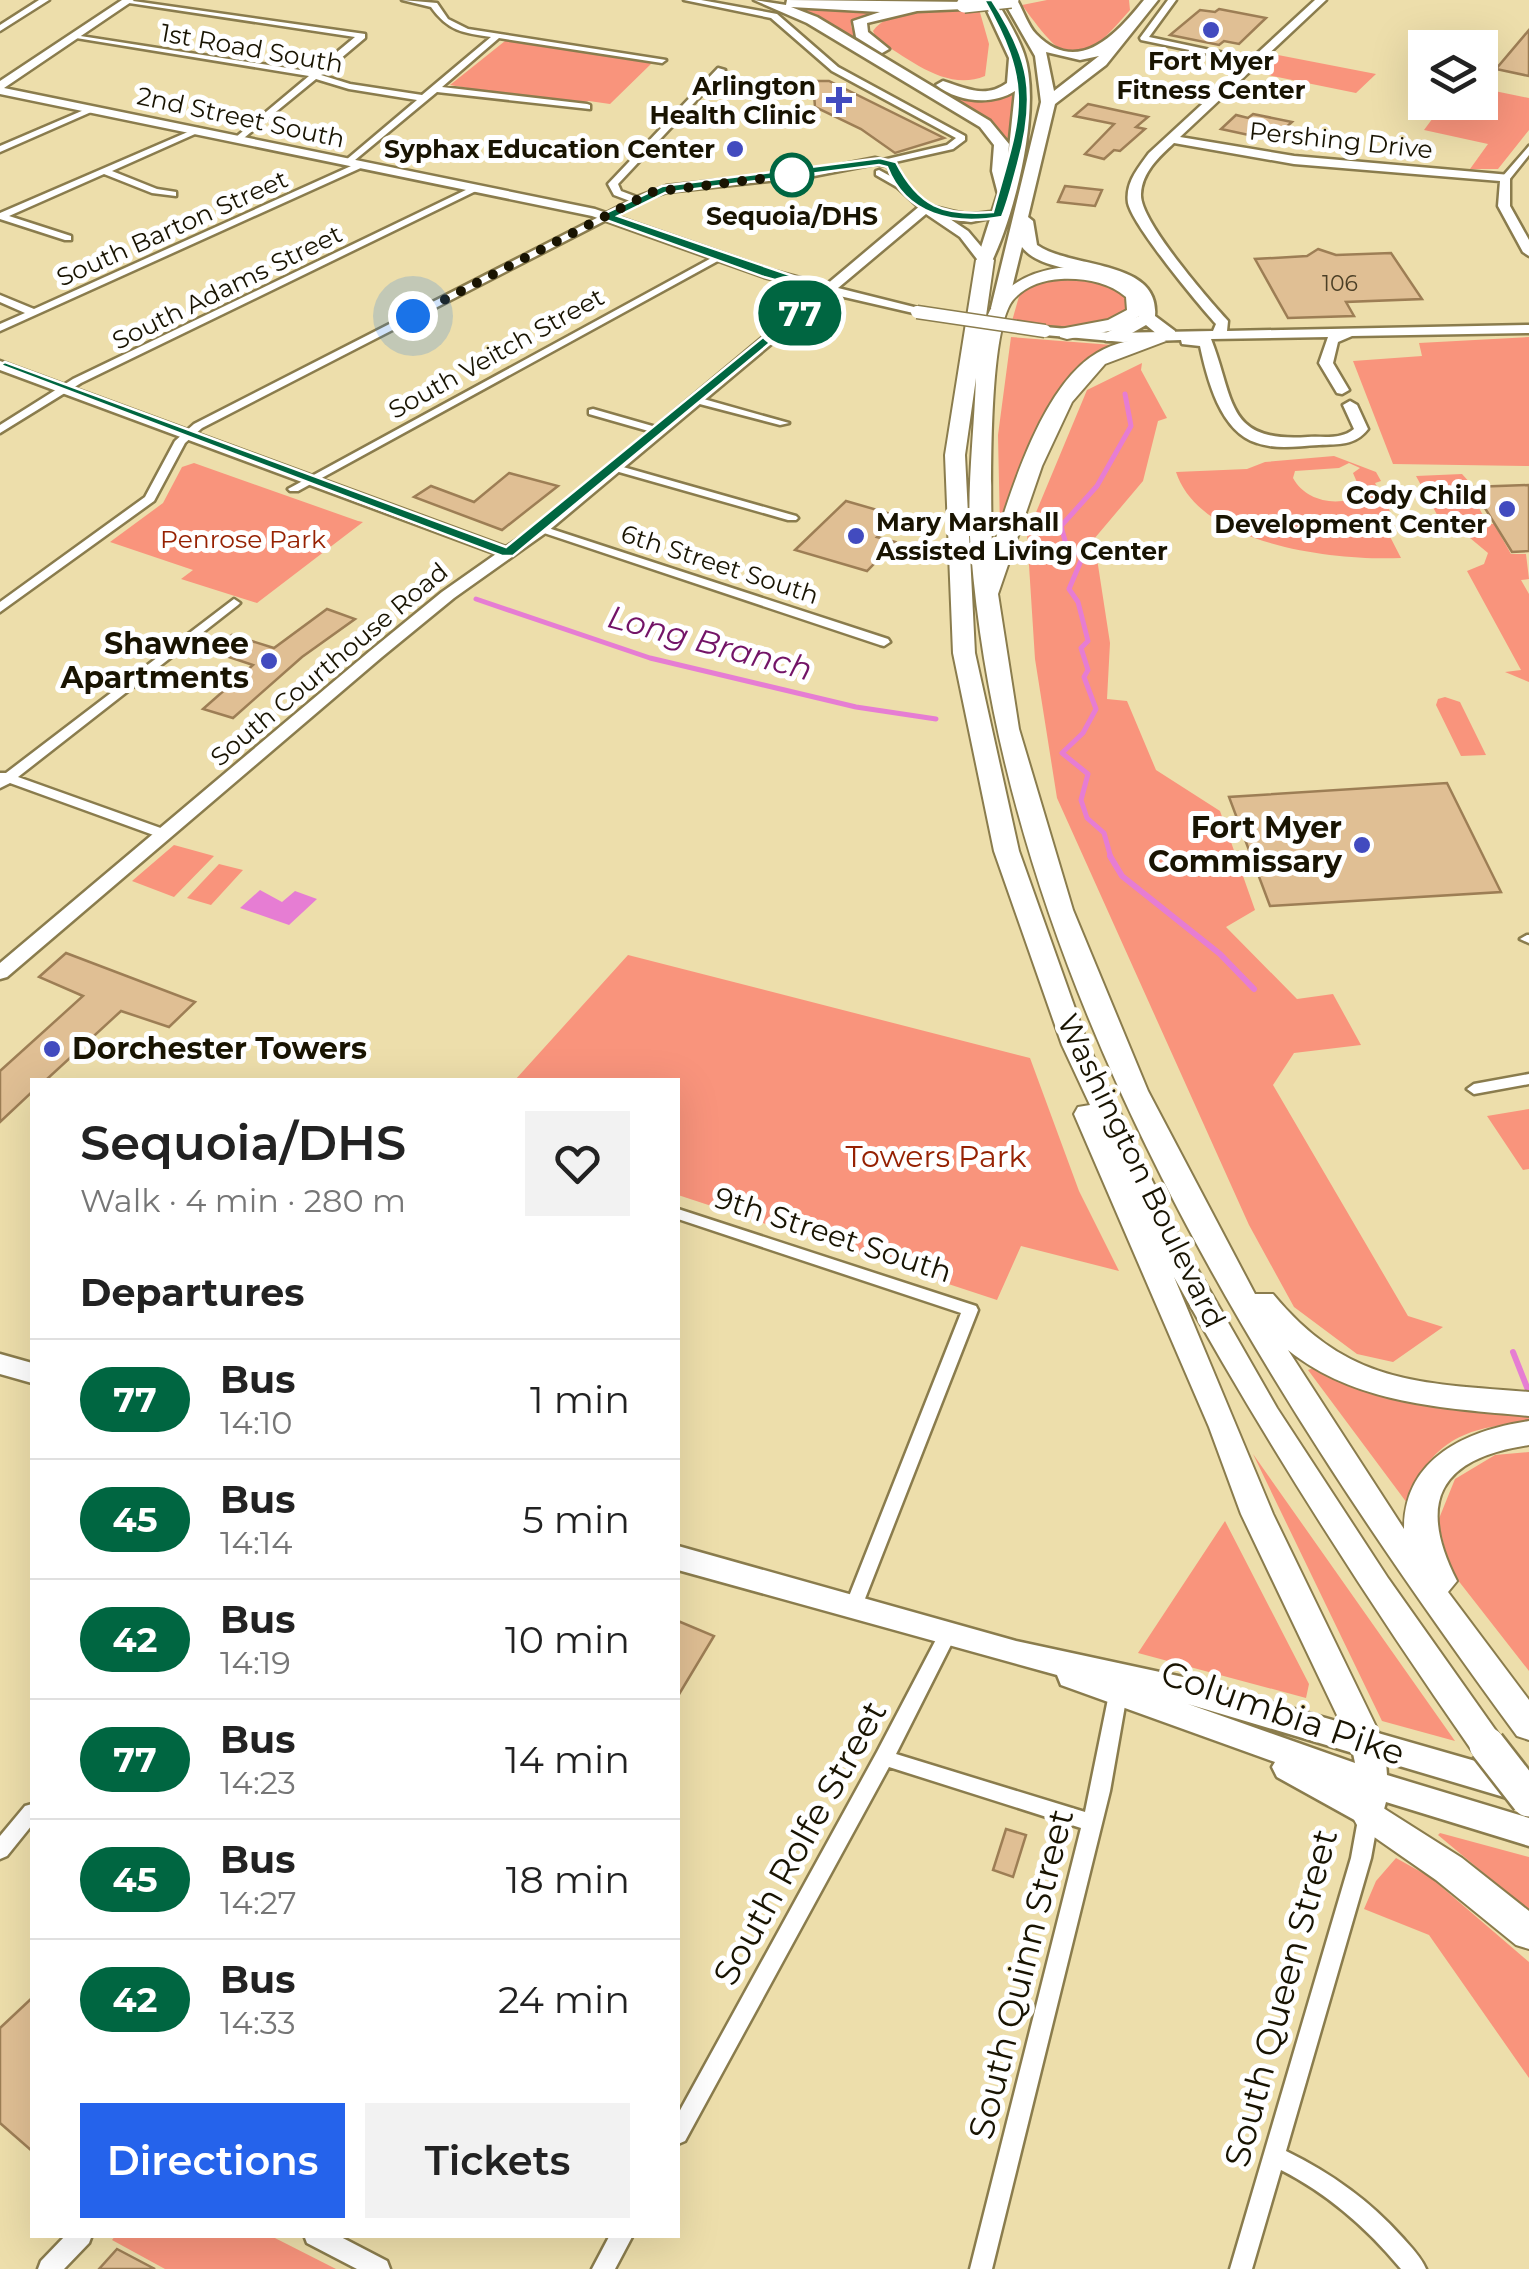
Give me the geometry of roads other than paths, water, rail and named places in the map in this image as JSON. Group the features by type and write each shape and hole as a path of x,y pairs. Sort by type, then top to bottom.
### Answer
{"highway":[{"name":"Washington Boulevard","path":"985,260 958,400 952,498 956,579 972,700 994,799 1049,975 1124,1151 1244,1380 1348,1549 1486,1745 1529,1799"},
{"path":"999,308 1019,285 1055,275 1104,278 1124,286 1135,296 1136,312 1125,320 1068,333"},
{"name":"Washington Boulevard","path":"999,308 980,429 980,531 987,601 1008,723 1045,862 1114,1042 1180,1181 1262,1332 1406,1558 1529,1726"},
{"path":"987,601 1028,475 1069,395 1099,359 1174,338"},
{"path":"1049,975 1068,1061 1118,1188 1224,1427 1257,1514 1367,1743"},
{"path":"1180,1181 1278,1324 1324,1362 1354,1378 1402,1391 1529,1404"},
{"path":"1529,1432 1480,1442 1450,1459 1424,1494 1419,1533 1436,1574 1507,1672 1529,1711"},
{"path":"1371,1799 1529,1933"}],"main road":[{"path":"764,0 964,5 1010,0"},
{"path":"764,0 812,20 985,124 1002,144 1000,171 1004,192"},
{"path":"884,0 917,4"},
{"name":"Washington Boulevard","path":"985,260 1025,106 1018,52 989,0"},
{"name":"Washington Boulevard","path":"999,308 1048,102 1046,71 1033,38 1010,0"},
{"path":"1033,38 1059,54 1093,54 1104,48 1133,13 1135,0"},
{"path":"1048,102 1100,62 1151,0"},
{"path":"917,4 866,18 858,24 859,31 873,44 946,87 970,95 996,95 1011,89 1018,52"},
{"path":"1024,208 1026,240 1035,252 1052,261 1132,283 1148,297 1147,318"},
{"path":"1112,337 1147,318"},
{"path":"1147,318 1174,338"},
{"path":"0,1364 30,1372"},
{"name":"Columbia Pike","path":"680,1559 1016,1654 1123,1674 1529,1790"},
{"name":"Columbia Pike","path":"1016,1654 1192,1721 1285,1766 1371,1799 1529,1832"},
{"name":"South Queen Street","path":"1367,1743 1371,1799"}],"street":[{"path":"0,29 45,0"},
{"path":"0,89 129,0 362,36 239,139"},
{"path":"406,0 434,5 445,21 457,28 662,60"},
{"path":"0,608 150,499 181,442 198,426 637,200 662,190 814,172 872,170 956,144 962,138 840,73 774,16 688,0"},
{"path":"1172,0 1144,38 1254,62"},
{"path":"1252,335 1192,274 1179,268 1146,231 1135,199 1138,178 1172,138 1321,0"},
{"name":"South Barton Street","path":"0,328 354,164 434,88 497,36"},
{"name":"1st Road South","path":"74,38 316,75 349,86 424,98"},
{"path":"637,200 618,193 613,184 721,70"},
{"path":"434,88 587,108"},
{"name":"2nd Street South","path":"0,89 608,216 720,257 918,312 1112,337 1212,339 1529,329"},
{"path":"0,149 94,109"},
{"path":"0,216 200,130"},
{"name":"Pershing Drive","path":"1172,138 1294,160 1506,178"},
{"path":"1529,149 1506,178 1504,206 1529,252"},
{"path":"890,166 900,185"},
{"path":"872,170 900,185 925,208 964,234 985,260"},
{"path":"104,172 173,194"},
{"name":"South Adams Street","path":"0,430 56,393 476,189"},
{"path":"925,208 966,218 998,215"},
{"name":"South Courthouse Road","path":"0,973 390,642 542,529 925,208"},
{"path":"0,216 68,238"},
{"name":"South Veitch Street","path":"294,488 720,257"},
{"path":"1179,268 1177,272 1224,324 1212,339 1211,377 1241,428 1256,439 1277,442 1348,440 1360,430 1350,406"},
{"path":"0,298 34,313"},
{"path":"1342,390 1326,366 1332,340 1348,334"},
{"path":"0,365 56,393 294,488 500,558"},
{"path":"0,378 56,393"},
{"path":"696,400 784,423"},
{"path":"593,412 659,431"},
{"path":"181,442 310,480 500,558"},
{"path":"616,468 792,518"},
{"name":"6th Street South","path":"542,529 884,642"},
{"path":"3,779 234,603"},
{"path":"3,779 164,834"},
{"path":"1474,1089 1529,1080"},
{"name":"9th Street South","path":"680,1215 970,1310 853,1608"},
{"name":"South Rolfe Street","path":"680,2130 947,1635"},
{"name":"South Quinn Street","path":"981,2269 1100,1791 1118,1694"},
{"path":"884,1758 1092,1823"},
{"name":"South Queen Street","path":"1242,2269 1361,1858 1371,1799"},
{"path":"0,1850 30,1814"},
{"path":"1277,2157 1322,2179 1378,2222 1415,2269"},
{"path":"49,2269 77,2238"},
{"path":"322,2238 379,2269"},
{"path":"603,2269 620,2238"}],"waterway":[{"path":"1111,857 1104,833 1087,818 1081,800 1088,774 1062,753 1083,733 1096,709 1084,677 1088,670 1081,648 1088,641 1078,602 1069,589 1083,556 1067,548 1061,526 1097,486 1131,426 1125,394"},
{"name":"Long Branch","path":"476,599 650,658 856,707 936,719"},
{"name":"Long Branch","path":"1111,857 1122,876 1220,954 1254,989"},
{"name":"Long Branch","path":"1513,1352 1528,1390"}],"place":[{"name":"Fort Myer Fitness Center","path":"1211,30"},
{"name":"Arlington Health Clinic","path":"839,100"},
{"name":"Syphax Education Center","path":"735,149"},
{"name":"Sequoia/DHS","path":"792,175"},
{"name":"Cody Child Development Center","path":"1507,509"},
{"name":"Mary Marshall Assisted Living Center","path":"856,536"},
{"name":"Shawnee Apartments","path":"269,661"},
{"name":"Fort Myer Commissary","path":"1362,845"},
{"name":"Dorchester Towers","path":"52,1049"}],"park label":[{"name":"Penrose Park","path":"243,539"},
{"name":"Towers Park","path":"936,1157"}]}
